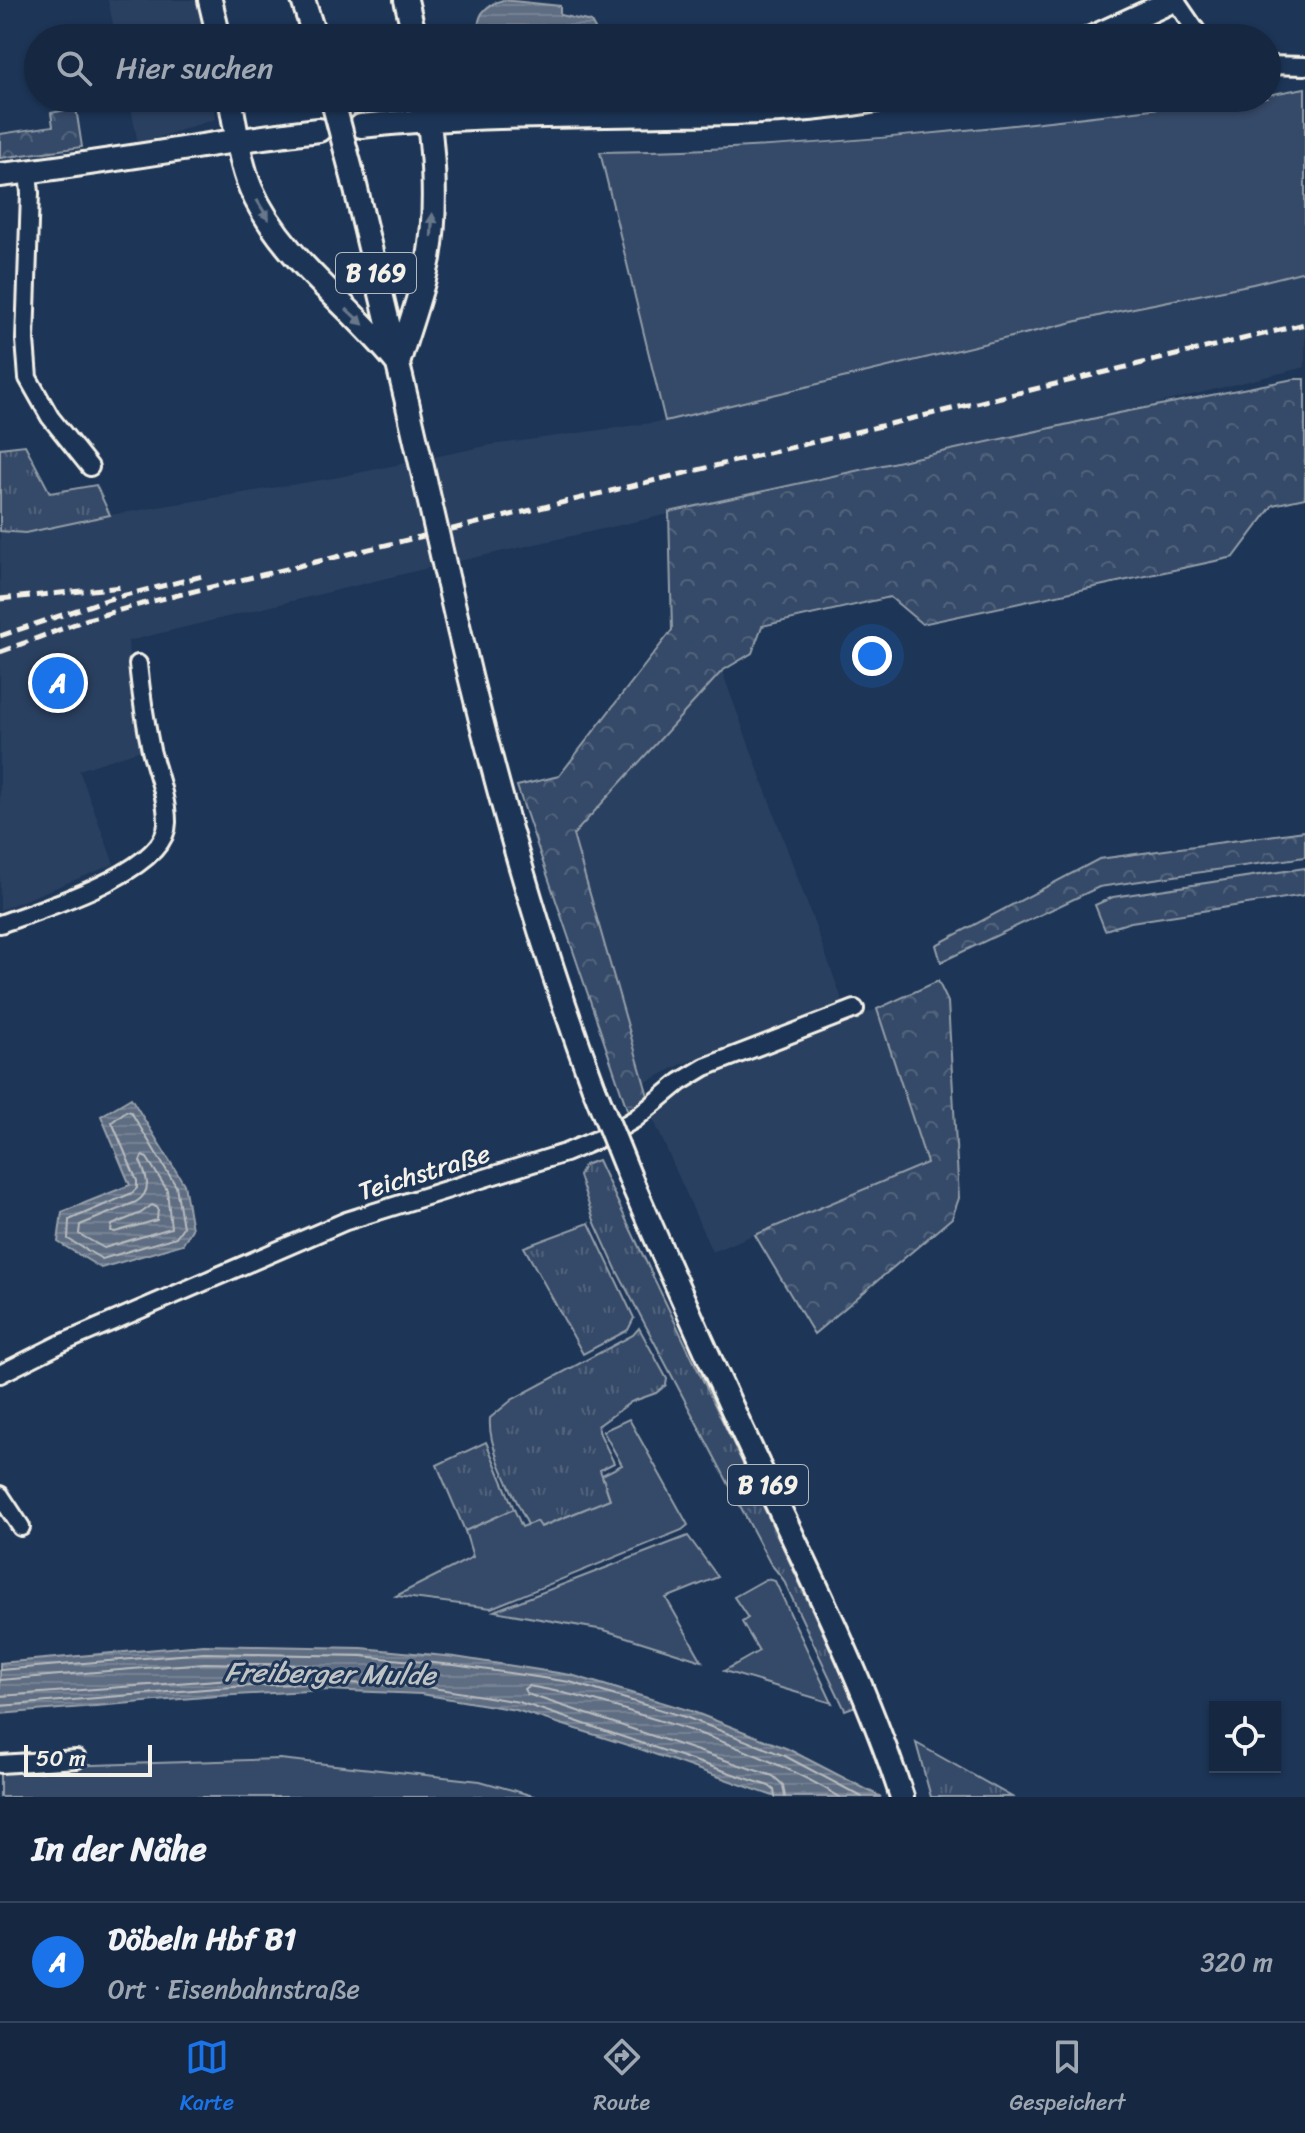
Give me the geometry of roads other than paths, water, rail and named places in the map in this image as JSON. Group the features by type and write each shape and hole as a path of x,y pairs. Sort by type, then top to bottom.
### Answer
{"main road":[{"path":"210,0 216,24"},
{"path":"303,0 311,24"},
{"path":"406,0 412,24"},
{"path":"1122,24 1175,0"},
{"path":"233,112 244,170 252,191 283,242 378,339 398,364"},
{"name":"B 169","path":"336,112 489,752 574,1035 633,1185 878,1727 902,1797"},
{"path":"361,126 413,112"},
{"path":"398,364 424,279 432,236 434,170 428,112"},
{"path":"0,175 238,139 319,130"}],"street":[{"path":"1175,0 1191,24"},
{"path":"1281,65 1305,66"},
{"path":"28,172 25,340 28,378 50,417 90,467"},
{"path":"0,924 112,882 140,862 159,843 168,825 145,722 138,664"},
{"name":"Teichstraße","path":"0,1374 60,1344 346,1221 565,1153 608,1135 705,1067 855,1009"},
{"path":"0,1495 21,1527"},
{"path":"0,1764 77,1759"}],"water":[{"path":"503,0 560,6 560,15 592,24 479,24 482,13"},
{"path":"131,1098 184,1184 192,1229 183,1244 101,1268 58,1242 62,1212 130,1185 101,1116"},
{"name":"Freiberger Mulde","path":"203,1645 362,1648 455,1657 571,1675 691,1711 788,1749 881,1797 776,1797 516,1710 421,1694 326,1690 0,1714 0,1663"}],"railway":[{"path":"0,652 88,619 149,602 1305,324"},
{"path":"0,636 109,599 207,575"},
{"path":"0,599 123,587"}],"place":[{"name":"Döbeln Hbf B1","path":"58,683"}]}
